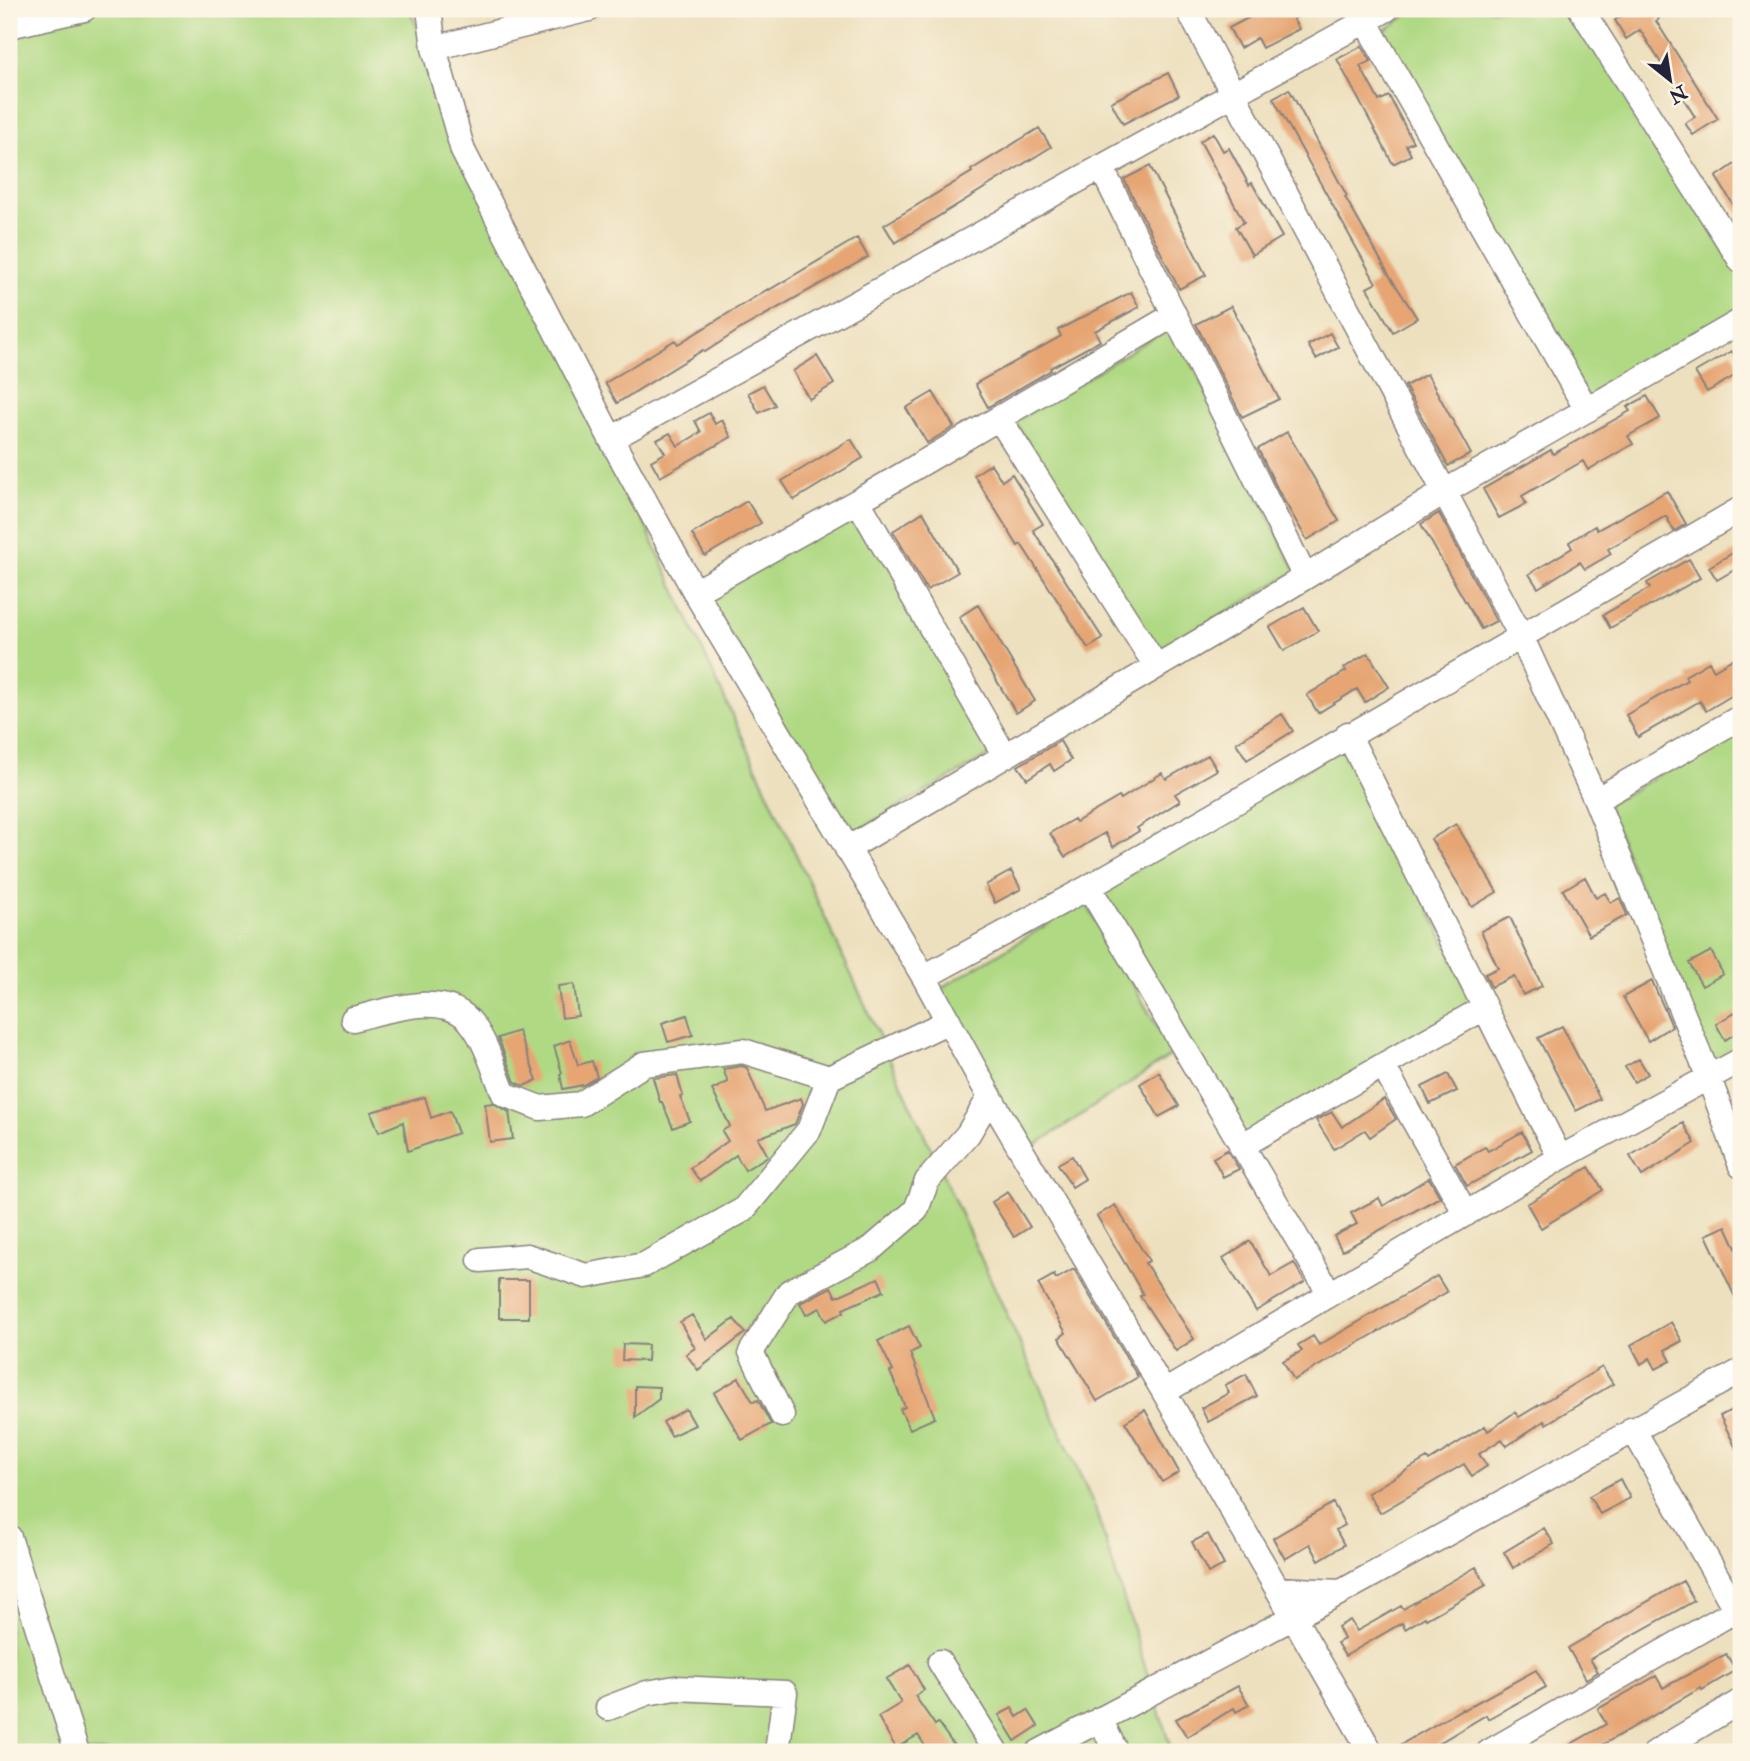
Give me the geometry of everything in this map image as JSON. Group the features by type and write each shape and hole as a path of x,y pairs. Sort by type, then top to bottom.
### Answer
{"street":[{"path":"9,26 84,9"},
{"path":"429,9 434,48 463,151 611,439 695,592 925,976 990,1097 1371,1752"},
{"path":"434,48 589,9"},
{"path":"1188,9 1521,636 1596,800 1709,1078 1741,1166"},
{"path":"611,439 1387,9"},
{"path":"1581,9 1741,261"},
{"path":"1365,22 1587,410"},
{"path":"1101,167 1305,577"},
{"path":"695,592 859,501 1174,315"},
{"path":"847,849 1444,492 1741,321"},
{"path":"999,418 1156,666"},
{"path":"859,501 1005,756"},
{"path":"925,976 1089,887 1741,509"},
{"path":"1596,800 1741,717"},
{"path":"1349,734 1560,1158"},
{"path":"1089,887 1330,1294"},
{"path":"353,1019 414,1004 436,1004 459,1013 471,1022 503,1094 540,1108 581,1104 644,1064 743,1051 829,1078 949,1021"},
{"path":"1241,1146 1484,1008"},
{"path":"1164,1392 1560,1158 1741,1060"},
{"path":"1382,1066 1466,1214"},
{"path":"480,1260 527,1256 586,1276 645,1265 743,1210 809,1129 829,1078"},
{"path":"782,1415 751,1352 789,1292 871,1249 916,1210 927,1181 968,1134 990,1097"},
{"path":"1040,1752 1341,1592 1741,1371"},
{"path":"1489,1752 1739,1614 1633,1429"},
{"path":"9,1537 77,1752"},
{"path":"1278,1588 1341,1592"},
{"path":"940,1662 996,1752"},
{"path":"608,1708 647,1693 675,1688 785,1693 778,1752"},
{"path":"1656,1752 1741,1701"},
{"path":"1100,1719 1116,1752"}],"green space":[{"path":"9,9 409,9 1094,1505 1172,1752 9,1752"},
{"path":"1416,9 1572,9 1652,125 1741,275 1741,315 1588,398 1382,32"},
{"path":"1173,325 1296,571 1159,653 1015,422"},
{"path":"858,510 999,750 849,835 706,594"},
{"path":"1741,727 1741,1049 1711,1066 1607,805"},
{"path":"1350,743 1474,1003 1245,1140 1101,891"},
{"path":"1085,902 1173,1054 1028,1150 938,990"}],"building":[{"path":"1265,9 1312,9 1293,19 1299,29 1262,48 1257,38 1240,48 1229,28"},
{"path":"1633,9 1653,9 1659,19 1656,21 1718,119 1693,135 1685,123 1695,117 1640,30 1626,39 1615,20"},
{"path":"1362,46 1371,61 1360,66 1379,101 1389,96 1413,142 1406,145 1411,155 1393,164 1337,59"},
{"path":"1168,73 1179,95 1123,124 1111,102"},
{"path":"1289,89 1347,196 1345,197 1417,318 1393,332 1367,288 1376,283 1273,98"},
{"path":"1039,128 1051,147 895,243 884,225"},
{"path":"1213,133 1223,151 1229,148 1282,237 1252,255 1236,227 1244,222 1200,141"},
{"path":"1741,160 1741,217 1716,177"},
{"path":"1150,166 1206,275 1179,289 1124,179"},
{"path":"857,238 868,257 742,328 705,352 703,350 617,403 605,383 675,340 678,344"},
{"path":"1131,292 1139,307 1095,331 1100,341 1050,368 1051,370 988,407 975,384 1061,336 1058,330"},
{"path":"1231,306 1279,399 1242,417 1196,324"},
{"path":"1330,333 1338,347 1316,359 1308,345"},
{"path":"1732,351 1741,372 1707,392 1695,372"},
{"path":"817,356 834,384 809,399 793,371"},
{"path":"1427,374 1471,454 1448,466 1405,386"},
{"path":"763,385 775,405 759,413 748,393"},
{"path":"933,392 954,427 927,443 906,408"},
{"path":"1647,396 1660,418 1628,436 1633,444 1588,470 1583,461 1522,496 1526,504 1499,518 1483,489 1551,450 1553,454 1630,411 1627,407"},
{"path":"709,413 715,424 722,420 731,437 660,477 651,461 665,453 657,440 670,433 678,446 701,432 695,421"},
{"path":"1287,432 1339,521 1307,540 1258,449"},
{"path":"851,439 863,458 794,500 782,481"},
{"path":"991,464 1002,481 1012,474 1043,524 1033,530 1103,639 1088,648 1021,544 1018,546 974,475"},
{"path":"1667,491 1686,524 1674,531 1666,516 1608,549 1611,554 1585,569 1580,562 1538,588 1529,574 1572,548 1569,542 1595,526 1597,530"},
{"path":"747,501 761,523 705,556 692,534"},
{"path":"923,512 958,572 927,590 893,531"},
{"path":"1439,513 1496,621 1481,629 1421,524"},
{"path":"1741,548 1741,566 1717,580 1709,567"},
{"path":"1689,559 1700,578 1610,628 1603,615 1650,588 1647,583"},
{"path":"978,605 1035,701 1016,713 959,617"},
{"path":"1304,607 1318,631 1284,651 1270,627"},
{"path":"1368,653 1389,687 1365,702 1357,689 1318,713 1307,695 1346,671 1344,668"},
{"path":"1741,654 1741,690 1706,711 1700,701 1638,737 1626,715 1687,680 1685,676 1709,662 1714,670"},
{"path":"1282,714 1293,731 1247,760 1236,743"},
{"path":"1060,741 1071,760 1054,771 1050,764 1027,779 1018,766"},
{"path":"1208,755 1217,770 1175,794 1180,801 1113,847 1105,833 1065,857 1050,833 1074,819 1076,822 1119,797 1121,799 1162,773 1166,779"},
{"path":"1456,824 1497,892 1472,907 1431,839"},
{"path":"1011,871 1021,889 995,903 986,885"},
{"path":"1585,877 1596,898 1605,893 1611,903 1620,898 1627,915 1589,936 1563,890"},
{"path":"1510,917 1542,986 1523,995 1514,976 1491,987 1485,974 1498,968 1481,931"},
{"path":"1711,951 1723,974 1702,986 1689,963"},
{"path":"1652,981 1672,1026 1648,1041 1623,997"},
{"path":"574,984 578,1016 562,1018 558,986"},
{"path":"1735,1012 1741,1021 1741,1030 1725,1040 1716,1024"},
{"path":"687,1015 693,1035 668,1042 662,1023"},
{"path":"1562,1026 1600,1099 1576,1111 1538,1038"},
{"path":"518,1031 537,1080 524,1086 515,1082 498,1038"},
{"path":"570,1040 578,1065 592,1061 597,1077 583,1085 563,1089 562,1073 554,1046"},
{"path":"1639,1059 1648,1074 1634,1082 1625,1067"},
{"path":"742,1066 747,1068 765,1111 801,1098 803,1104 795,1124 758,1138 768,1156 745,1170 736,1155 700,1181 690,1168 728,1141 722,1131 730,1126 712,1090 728,1082 723,1069"},
{"path":"1159,1072 1179,1106 1159,1117 1140,1084"},
{"path":"1448,1074 1457,1091 1430,1104 1422,1087"},
{"path":"677,1075 683,1096 680,1097 690,1121 673,1128 660,1102 653,1078"},
{"path":"425,1097 431,1118 450,1111 458,1133 408,1151 403,1122 379,1132 371,1112"},
{"path":"1384,1099 1396,1119 1370,1137 1365,1130 1334,1149 1316,1120 1332,1112 1342,1127"},
{"path":"493,1103 509,1112 513,1139 490,1142 485,1104"},
{"path":"1683,1123 1695,1143 1642,1176 1630,1156"},
{"path":"1522,1132 1532,1150 1467,1186 1455,1164 1485,1147 1488,1151"},
{"path":"1227,1150 1239,1169 1223,1177 1213,1158"},
{"path":"1072,1156 1085,1179 1072,1187 1058,1164"},
{"path":"1589,1167 1603,1190 1541,1228 1527,1204"},
{"path":"1429,1178 1440,1197 1342,1251 1334,1236 1357,1224 1351,1213 1379,1198 1383,1206"},
{"path":"1008,1192 1030,1227 1014,1237 992,1202"},
{"path":"1115,1205 1149,1261 1145,1263 1194,1339 1176,1351 1140,1296 1143,1294 1097,1216"},
{"path":"1726,1226 1741,1259 1741,1310 1706,1235"},
{"path":"1250,1241 1271,1276 1294,1263 1305,1282 1256,1311 1223,1258"},
{"path":"1074,1269 1138,1377 1097,1401 1059,1338 1066,1333 1038,1284 1054,1275 1056,1279"},
{"path":"1437,1276 1447,1292 1294,1380 1283,1361 1302,1351 1298,1345 1313,1336 1319,1345"},
{"path":"878,1278 884,1291 843,1309 844,1312 826,1321 820,1308 806,1315 800,1303 831,1287 836,1297"},
{"path":"499,1280 529,1280 529,1318 499,1318"},
{"path":"692,1315 707,1339 734,1319 745,1333 698,1370 686,1354 695,1348 680,1322"},
{"path":"1671,1322 1682,1341 1665,1350 1671,1361 1656,1369 1650,1358 1641,1364 1631,1345"},
{"path":"909,1326 920,1348 910,1353 935,1418 910,1429 900,1409 905,1407 890,1372 893,1371 878,1341"},
{"path":"623,1344 648,1345 647,1361 622,1360"},
{"path":"1602,1367 1613,1384 1546,1424 1544,1421 1507,1446 1502,1439 1479,1454 1487,1466 1472,1476 1464,1464 1380,1513 1368,1493 1427,1458 1429,1461 1485,1426 1488,1431 1515,1412 1519,1417"},
{"path":"1246,1374 1257,1396 1208,1422 1201,1408 1229,1393 1225,1385"},
{"path":"739,1378 753,1402 758,1400 771,1424 742,1440 714,1393"},
{"path":"635,1386 659,1387 659,1399 635,1417"},
{"path":"1741,1405 1741,1458 1720,1416"},
{"path":"686,1409 695,1425 671,1436 663,1422"},
{"path":"1145,1410 1179,1472 1162,1482 1125,1422"},
{"path":"1620,1479 1630,1498 1600,1514 1589,1496"},
{"path":"1333,1503 1345,1525 1336,1530 1344,1545 1319,1560 1310,1544 1285,1559 1273,1538"},
{"path":"1544,1528 1554,1544 1513,1568 1504,1552"},
{"path":"1208,1534 1224,1565 1208,1573 1192,1542"},
{"path":"1476,1567 1486,1585 1426,1619 1425,1617 1405,1629 1402,1623 1345,1656 1337,1643 1344,1639 1338,1627 1350,1620 1357,1631 1401,1606 1403,1609"},
{"path":"1683,1581 1694,1601 1590,1659 1598,1672 1586,1679 1568,1648"},
{"path":"1726,1654 1736,1670 1702,1690 1701,1688 1590,1752 1557,1752 1606,1724 1598,1709 1656,1676 1663,1688"},
{"path":"910,1665 924,1690 915,1696 935,1725 938,1723 955,1747 947,1752 929,1752 918,1735 896,1748 878,1717 901,1703 886,1679"},
{"path":"1536,1670 1546,1687 1488,1719 1486,1715 1424,1752 1388,1752 1462,1709"},
{"path":"1238,1686 1249,1705 1236,1712 1234,1708 1187,1737 1176,1719"},
{"path":"1012,1708 1017,1717 1028,1710 1038,1726 1015,1741 999,1715"}]}
